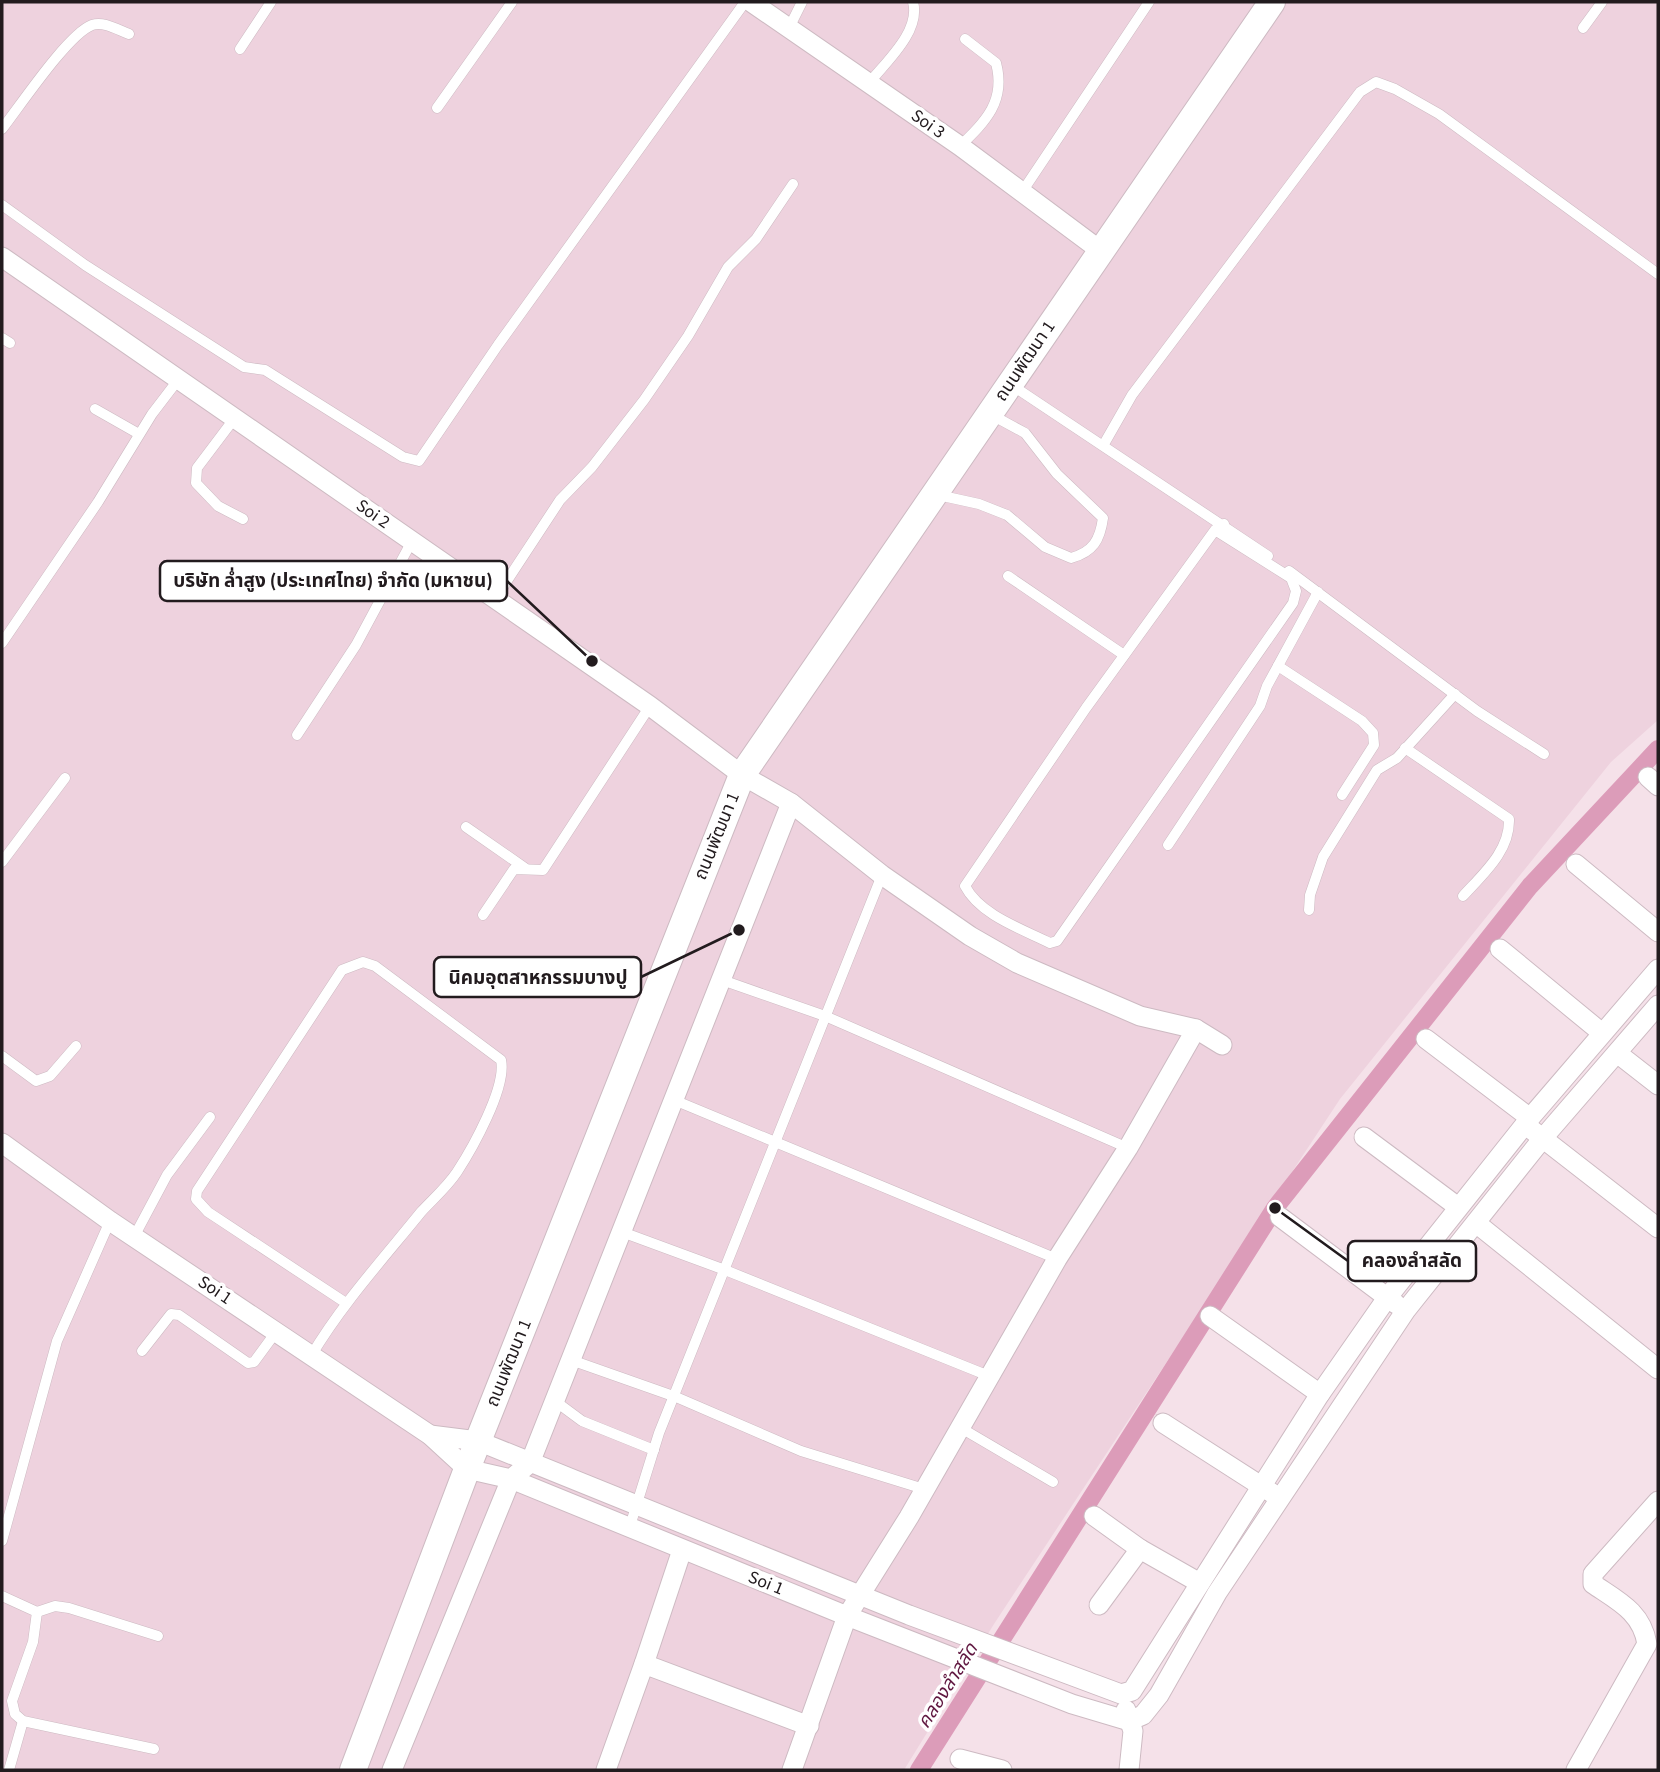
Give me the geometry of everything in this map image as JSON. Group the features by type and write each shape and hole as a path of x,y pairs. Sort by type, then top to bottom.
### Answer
{"main road":[{"name":"ถนนพัฒนา 1","path":"353,1770 467,1469 741,775 1272,2"}],"street":[{"name":"Soi 3","path":"751,2 960,146 1101,251"},
{"name":"Soi 2","path":"2,257 650,706 741,775 791,803 882,875 970,936 1017,963 1140,1016 1196,1030 1222,1045"},
{"path":"392,1770 511,1479 530,1464 791,803"},
{"path":"1576,864 1658,932"},
{"path":"1500,948 1602,1033"},
{"path":"1129,1770 1133,1739 1120,1720 1121,1694 1132,1691 1198,1582 1320,1394 1387,1298 1530,1119 1658,969"},
{"path":"1120,1720 1143,1715 1159,1695 1217,1593 1406,1310 1546,1133 1658,1005"},
{"path":"792,1770 847,1616 961,1428 1056,1259 1128,1148 1196,1030"},
{"path":"1426,1039 1530,1119 1658,1228"},
{"path":"1620,1049 1658,1075"},
{"path":"1620,1049 1658,1086"},
{"path":"1546,1133 1658,1217"},
{"path":"1364,1137 1458,1207"},
{"name":"Soi 1","path":"2,1143 110,1221 135,1235 430,1435 467,1469 511,1479 847,1616 1120,1720"},
{"path":"1280,1217 1406,1310"},
{"path":"1476,1223 1658,1369"},
{"path":"1210,1316 1320,1394"},
{"path":"1163,1423 1280,1497"},
{"name":"Soi 1","path":"430,1435 478,1441 530,1464 861,1593 909,1615 1121,1694"},
{"path":"1576,1770 1647,1644 1645,1631 1635,1613 1593,1584 1593,1574 1658,1501"},
{"path":"1094,1516 1140,1549 1198,1582"},
{"path":"1099,1605 1140,1549"},
{"path":"606,1770 682,1550"},
{"path":"644,1664 809,1726"},
{"path":"960,1759 1002,1770"}],"lane":[{"path":"240,48 271,2"},
{"path":"437,107 512,2"},
{"path":"2,205 85,265 244,367 265,370 403,457 419,461 498,345 745,2"},
{"path":"789,28 802,2"},
{"path":"869,83 909,33 915,11 912,2"},
{"path":"1022,192 1149,2"},
{"path":"1583,28 1602,2"},
{"path":"2,129 73,38 92,25 105,25 129,34"},
{"path":"960,146 990,116 1000,91 996,63 965,39"},
{"path":"1104,444 1132,395 1360,92 1376,82 1439,114 1658,274"},
{"path":"495,599 560,500 593,467 644,400 688,336 728,267 756,239 793,184"},
{"path":"2,643 99,502 139,435 178,380"},
{"path":"1010,384 1104,444 1220,527 1291,578 1296,591 1293,603 1057,941 1050,943 988,911 971,898 965,886 1124,655 1220,527"},
{"path":"95,409 139,435"},
{"path":"934,494 979,503 1007,515 1045,547 1071,558 1087,553 1101,537 1103,519 1093,505 1057,474 1025,433 989,413"},
{"path":"234,418 197,468 196,482 218,506 243,519"},
{"path":"1220,527 1318,592 1455,694 1544,754"},
{"path":"297,735 356,645 411,541"},
{"path":"1008,576 1124,655"},
{"path":"1168,845 1260,706 1318,592"},
{"path":"1278,666 1362,721 1373,733 1374,745 1342,795"},
{"path":"1310,910 1310,895 1323,858 1377,770 1397,758 1455,694"},
{"path":"482,915 514,869 544,870 650,706"},
{"path":"1405,748 1509,819 1510,834 1495,860 1463,896"},
{"path":"2,862 65,778"},
{"path":"466,827 525,868"},
{"path":"630,1526 654,1450 725,1270 751,1195 776,1143 882,875"},
{"path":"311,1356 346,1303 456,1173 484,1120 503,1069 501,1060 375,966 363,962 342,970 197,1191 196,1199 208,1212 346,1303"},
{"path":"722,980 825,1016 1128,1148"},
{"path":"2,1056 36,1081 50,1076 76,1046"},
{"path":"674,1100 1056,1259"},
{"path":"135,1235 167,1175 210,1117"},
{"path":"2,1541 57,1341 110,1221"},
{"path":"622,1233 725,1270 989,1376"},
{"path":"142,1351 171,1314 179,1315 248,1363 254,1362 276,1332"},
{"path":"571,1360 676,1397 801,1451 924,1489"},
{"path":"555,1401 582,1420 624,1441 654,1450"},
{"path":"961,1428 1053,1482"},
{"path":"2,1596 37,1612 55,1606 69,1608 158,1636"},
{"path":"37,1612 33,1642 12,1701 15,1714 23,1721 154,1749"},
{"path":"9,1770 23,1721"}],"shaded area":[{"path":"2,2 1658,2 1658,720 1611,762 1340,1099 994,1624 904,1770 2,1770"}],"waterway":[{"name":"คลองลำสลัด","path":"919,1770 1275,1208 1530,886 1658,749"}],"place":[{"name":"บริษัท ล่ำสูง (ประเทศไทย) จำกัด (มหาชน)","path":"592,661"},
{"name":"นิคมอุตสาหกรรมบางปู","path":"739,930"},
{"name":"คลองลำสลัด","path":"1275,1208"}]}
